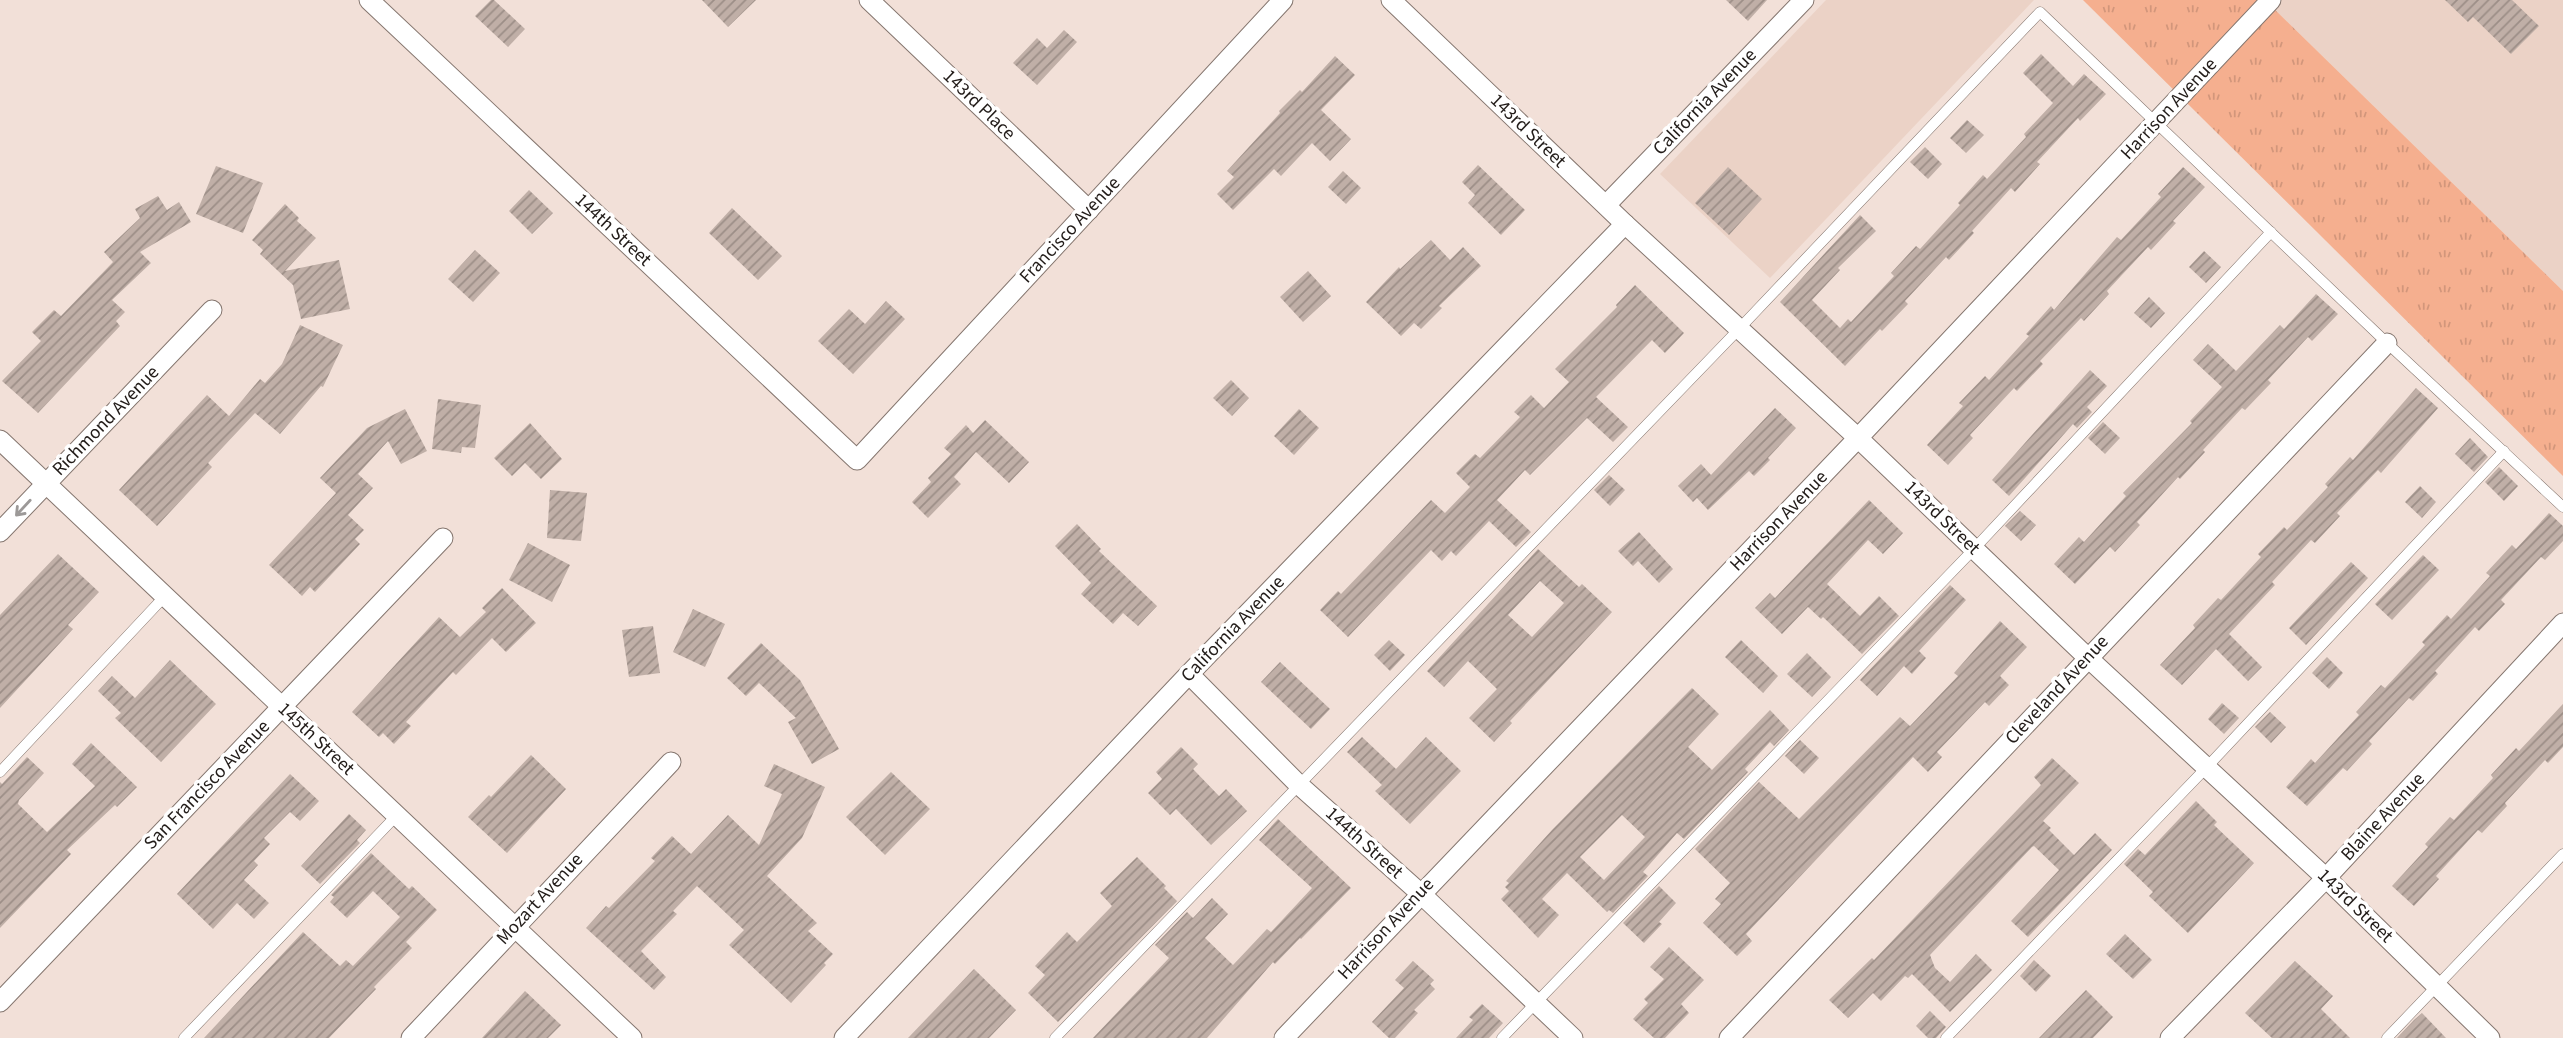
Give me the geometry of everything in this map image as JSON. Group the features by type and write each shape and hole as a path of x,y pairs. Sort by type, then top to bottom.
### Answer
{"street":[{"name":"144th Street","path":"369,0 857,460"},
{"name":"143rd Place","path":"869,0 1089,210"},
{"name":"Francisco Avenue","path":"857,460 1283,0"},
{"name":"143rd Street","path":"1391,0 1625,224 1858,438 2087,657 2326,878 2490,1038"},
{"name":"California Avenue","path":"1606,205 1804,0"},
{"name":"Harrison Avenue","path":"1284,1038 1858,438 2271,0"},
{"name":"California Avenue","path":"844,1038 1189,674 1625,224"},
{"name":"Richmond Avenue","path":"0,532 212,310"},
{"name":"Cleveland Avenue","path":"1729,1038 2387,343"},
{"name":"145th Street","path":"0,440 627,1036"},
{"name":"San Francisco Avenue","path":"0,1002 443,538"},
{"name":"Blaine Avenue","path":"2170,1038 2326,878 2563,623"},
{"name":"144th Street","path":"1189,674 1298,784 1420,893 1573,1038"},
{"name":"Mozart Avenue","path":"411,1038 671,762"}],"lane":[{"path":"1055,1038 1739,329 2040,12 2563,507"},
{"path":"1502,1038 1974,549 2271,232"},
{"path":"1946,1038 2207,768 2504,451"},
{"path":"0,772 165,596"},
{"path":"184,1038 397,816"},
{"path":"2388,1038 2563,854"}],"shaded area":[{"path":"1826,0 2034,0 1770,278 1660,174"},
{"path":"2265,0 2563,0 2563,291"}],"green space":[{"path":"2083,0 2265,0 2563,291 2563,476"}],"building":[{"path":"491,0 525,29 508,47 475,16"},
{"path":"702,0 756,0 728,27"},
{"path":"1726,0 1767,0 1748,21"},
{"path":"2445,0 2512,0 2539,26 2511,54 2473,17 2468,22"},
{"path":"1064,30 1077,42 1037,85 1013,63 1037,38 1047,48"},
{"path":"2041,54 2073,86 2084,74 2106,94 2080,121 2078,118 2037,162 2040,164 2015,192 2011,188 1949,260 1946,257 1905,301 1908,304 1845,366 1780,302 1860,215 1876,231 1838,268 1840,270 1812,300 1840,328 1848,319 1851,322 1894,276 1891,273 1916,246 1920,249 1983,175 1987,179 2053,103 2023,73"},
{"path":"1335,56 1355,75 1321,110 1351,139 1330,161 1312,143 1281,176 1274,169 1233,210 1217,194 1234,177 1227,171 1279,111 1300,90 1302,92"},
{"path":"1967,120 1984,135 1966,153 1950,138"},
{"path":"1925,147 1942,164 1928,179 1910,162"},
{"path":"1478,165 1525,210 1501,235 1468,203 1475,195 1462,182"},
{"path":"216,166 263,183 243,233 196,214"},
{"path":"1728,167 1762,199 1729,235 1695,203"},
{"path":"2183,167 2205,187 2173,221 2176,223 2151,250 2148,247 2107,291 2109,294 2084,321 2081,318 2040,361 2043,364 2017,391 2014,388 1970,435 1973,438 1948,465 1927,445 1963,406 1959,403 1985,376 1989,380 2029,336 2026,334 2051,306 2054,310 2117,237 2121,240 2161,197 2158,194"},
{"path":"1343,171 1361,188 1346,204 1328,187"},
{"path":"529,190 553,213 532,234 509,211"},
{"path":"158,196 167,210 179,202 191,222 140,252 151,263 112,300 125,312 116,321 120,326 38,413 2,381 41,341 32,332 54,310 61,316 113,262 104,252 140,218 135,209"},
{"path":"285,204 299,218 297,221 316,238 285,271 339,260 350,309 301,319 293,285 260,254 263,250 252,240"},
{"path":"732,208 782,256 758,280 709,233"},
{"path":"1431,240 1450,260 1463,247 1481,266 1439,306 1442,308 1421,329 1414,323 1401,336 1366,302 1399,267 1400,269"},
{"path":"475,250 500,273 473,302 448,279"},
{"path":"2204,251 2221,267 2206,283 2189,267"},
{"path":"1308,271 1331,296 1303,322 1280,297"},
{"path":"1635,285 1684,333 1665,353 1652,340 1596,397 1628,427 1613,442 1587,418 1530,475 1525,470 1497,500 1531,532 1516,547 1489,521 1456,556 1451,551 1442,561 1431,550 1348,637 1320,610 1338,591 1341,594 1431,500 1445,513 1470,487 1456,473 1475,454 1480,458 1520,417 1514,412 1531,395 1544,408 1569,382 1555,369 1617,307"},
{"path":"2316,294 2338,314 2312,341 2308,337 2268,380 2271,383 2245,410 2242,408 2203,450 2205,452 2137,522 2140,525 2115,552 2110,547 2075,584 2054,564 2079,537 2084,542 2126,496 2123,493 2192,423 2190,421 2222,387 2193,360 2208,344 2236,371 2280,325 2284,329"},
{"path":"2149,297 2165,313 2151,328 2134,313"},
{"path":"886,301 905,319 853,374 818,341 849,309 865,324"},
{"path":"300,325 343,345 323,387 321,386 280,434 255,413 208,463 212,467 157,526 119,490 207,395 229,416 260,379 265,383 282,364"},
{"path":"2090,370 2107,386 2087,407 2092,412 2077,428 2073,424 2009,496 1992,480"},
{"path":"1231,380 1249,398 1232,416 1213,398"},
{"path":"2416,388 2438,408 2381,473 2378,470 2337,513 2340,516 2315,543 2311,540 2272,582 2275,585 2229,634 2262,667 2248,681 2216,649 2182,685 2160,665 2195,628 2193,625 2218,598 2221,600 2261,557 2258,554 2284,527 2287,530 2328,487 2325,484 2350,457 2353,460"},
{"path":"438,399 481,405 475,448 462,447 461,453 432,449"},
{"path":"1775,408 1796,428 1768,458 1770,460 1754,476 1749,471 1708,510 1697,498 1693,502 1678,486 1701,464 1711,475"},
{"path":"405,409 427,451 401,464 388,441 358,474 373,488 348,515 364,530 355,539 360,544 315,592 310,587 302,596 269,565 336,493 320,478 367,428"},
{"path":"1299,409 1319,428 1294,455 1274,436"},
{"path":"985,420 1029,462 1009,483 976,452 954,477 961,484 928,518 912,502 931,482 928,478 951,454 944,448 966,425 973,433"},
{"path":"2103,422 2120,438 2105,454 2088,438"},
{"path":"530,423 562,459 541,479 525,463 512,476 494,458"},
{"path":"2470,438 2488,457 2474,472 2455,454"},
{"path":"2499,467 2518,486 2504,501 2485,482"},
{"path":"1609,475 1625,490 1610,506 1594,490"},
{"path":"2420,486 2436,502 2422,518 2405,502"},
{"path":"550,490 587,493 581,541 547,538"},
{"path":"1869,500 1903,533 1883,554 1868,540 1827,584 1860,616 1879,596 1899,616 1862,654 1823,617 1821,619 1808,607 1782,634 1755,608 1770,593 1775,598"},
{"path":"2020,511 2036,525 2021,541 2005,526"},
{"path":"2549,513 2563,526 2563,541 2545,560 2541,557 2501,600 2505,604 2479,631 2475,627 2435,671 2438,674 2413,701 2409,698 2369,741 2372,744 2347,771 2343,768 2307,806 2286,787 2311,759 2315,763 2359,715 2356,712 2381,685 2385,688 2425,645 2422,642 2447,615 2451,619 2490,576 2486,573 2512,545 2516,549"},
{"path":"1077,524 1101,549 1099,551 1157,606 1138,626 1123,613 1113,624 1081,594 1091,583 1055,546"},
{"path":"1639,532 1673,569 1659,583 1638,561 1633,566 1618,551"},
{"path":"528,543 570,565 552,602 509,580"},
{"path":"1538,549 1579,587 1582,584 1612,612 1510,721 1512,723 1494,742 1469,718 1497,689 1468,661 1444,687 1427,671","holes":["1540,581 1564,603 1532,637 1508,615"]},
{"path":"58,554 99,592 68,625 73,629 0,708 0,615"},
{"path":"2423,555 2439,570 2392,620 2375,604"},
{"path":"2351,562 2368,578 2306,645 2289,628"},
{"path":"1950,585 1966,600 1919,651 1926,658 1912,674 1904,666 1877,696 1860,680"},
{"path":"502,588 536,623 506,652 492,638 456,675 453,672 406,722 411,726 394,744 383,733 379,737 352,712 439,617 460,637 486,612 482,608"},
{"path":"693,609 725,624 705,667 673,652"},
{"path":"2000,621 2027,647 2000,676 2009,685 1989,706 1985,702 1937,752 1942,757 1928,772 1913,757 1746,934 1752,941 1737,956 1703,923 1721,904 1715,899 1730,883 1695,849 1759,782 1799,819 1900,717 1910,726 1958,676 1954,673"},
{"path":"653,626 660,673 629,677 622,630"},
{"path":"1389,640 1405,655 1390,671 1374,655"},
{"path":"1741,640 1778,676 1763,693 1725,657"},
{"path":"761,643 800,680 839,749 812,764 788,722 796,718 759,683 746,696 727,678"},
{"path":"1807,653 1831,677 1812,697 1787,674"},
{"path":"2327,657 2343,673 2329,689 2312,673"},
{"path":"170,660 216,704 161,762 115,718 121,713 98,691 112,676 135,698"},
{"path":"1280,662 1330,709 1311,729 1261,682"},
{"path":"1692,688 1719,714 1688,747 1712,770 1770,710 1789,730 1774,746 1770,742 1745,769 1748,772 1684,839 1677,833 1643,872 1648,876 1613,913 1609,910 1607,912 1567,873 1542,899 1559,915 1538,938 1501,899 1509,891 1505,887 1509,883 1506,881 1552,830","holes":["1622,815 1645,837 1604,880 1580,857"]},
{"path":"2222,703 2239,718 2224,734 2208,719"},
{"path":"2563,704 2563,747 2548,763 2545,760 2505,803 2507,806 2482,833 2478,830 2436,876 2439,879 2414,906 2392,886 2428,847 2425,844 2450,817 2454,820 2493,778 2491,775 2516,748 2519,751"},
{"path":"2270,712 2286,727 2271,743 2255,727"},
{"path":"1362,737 1396,769 1426,737 1461,771 1410,824 1375,791 1382,785 1347,752"},
{"path":"1800,740 1819,758 1804,774 1785,756"},
{"path":"91,743 137,787 67,850 71,854 0,928 0,782 2,784 27,757 44,773 18,804 47,832 95,786 72,764"},
{"path":"1181,747 1198,764 1193,769 1219,796 1226,789 1247,811 1211,845 1176,809 1170,815 1148,793 1162,779 1156,772"},
{"path":"531,755 566,789 507,853 468,817"},
{"path":"2052,758 2079,783 2043,821 2074,855 2095,833 2112,850 2028,937 2011,921 2059,870 2032,847 1930,955 1935,968 1950,982 1976,954 1992,970 1950,1012 1912,974 1908,978 1905,976 1881,1001 1873,993 1848,1018 1829,1000 1872,958 1874,960 2041,785 2034,777"},
{"path":"774,764 825,787 802,838 767,876 817,923 808,931 833,954 791,1003 729,945 744,930 697,886 673,911 677,914 641,951 666,977 654,990 586,928 655,861 651,858 672,836 691,854 728,815 759,845 782,794 764,786"},
{"path":"891,772 930,809 885,855 846,817"},
{"path":"290,774 319,801 300,821 290,812 264,838 270,844 254,861 258,865 244,880 269,903 254,919 237,903 213,929 177,894"},
{"path":"2196,801 2217,822 2214,825 2254,863 2188,933 2149,896 2153,892 2124,864 2138,849 2145,855"},
{"path":"349,814 366,830 357,840 360,843 320,884 301,866"},
{"path":"1278,819 1351,888 1275,964 1273,962 1207,1038 1093,1038 1169,958 1155,945 1187,912 1193,918 1212,898 1228,914 1205,938 1233,965 1267,929 1271,932 1312,888 1259,840"},
{"path":"371,853 409,889 412,886 437,910 406,942 412,948 374,987 376,989 329,1038 204,1038 303,932 340,966 346,960 353,966 400,917 373,891 347,918 330,902 334,897 331,895"},
{"path":"1137,857 1177,901 1058,1022 1028,993 1045,975 1035,966 1067,932 1077,942 1112,906 1100,893"},
{"path":"1659,886 1676,903 1659,922 1662,924 1644,943 1623,923"},
{"path":"2125,934 2152,960 2133,979 2106,954"},
{"path":"1669,947 1704,980 1681,1004 1689,1013 1665,1038 1654,1038 1633,1019 1648,1003 1644,999 1664,979 1650,967"},
{"path":"2034,960 2051,976 2036,992 2020,976"},
{"path":"1413,961 1434,980 1430,984 1435,989 1414,1010 1418,1013 1395,1038 1389,1038 1372,1022 1404,988 1395,980"},
{"path":"2295,961 2333,996 2321,1009 2350,1038 2272,1038 2245,1013"},
{"path":"974,969 1016,1010 989,1038 908,1038"},
{"path":"2086,990 2113,1017 2093,1038 2039,1038"},
{"path":"525,991 561,1025 548,1038 482,1038"},
{"path":"1482,1004 1503,1023 1489,1038 1456,1038 1473,1020 1469,1017"},
{"path":"1930,1011 1946,1027 1936,1038 1928,1038 1916,1026"},
{"path":"2422,1013 2446,1038 2397,1038 2414,1020"}]}
